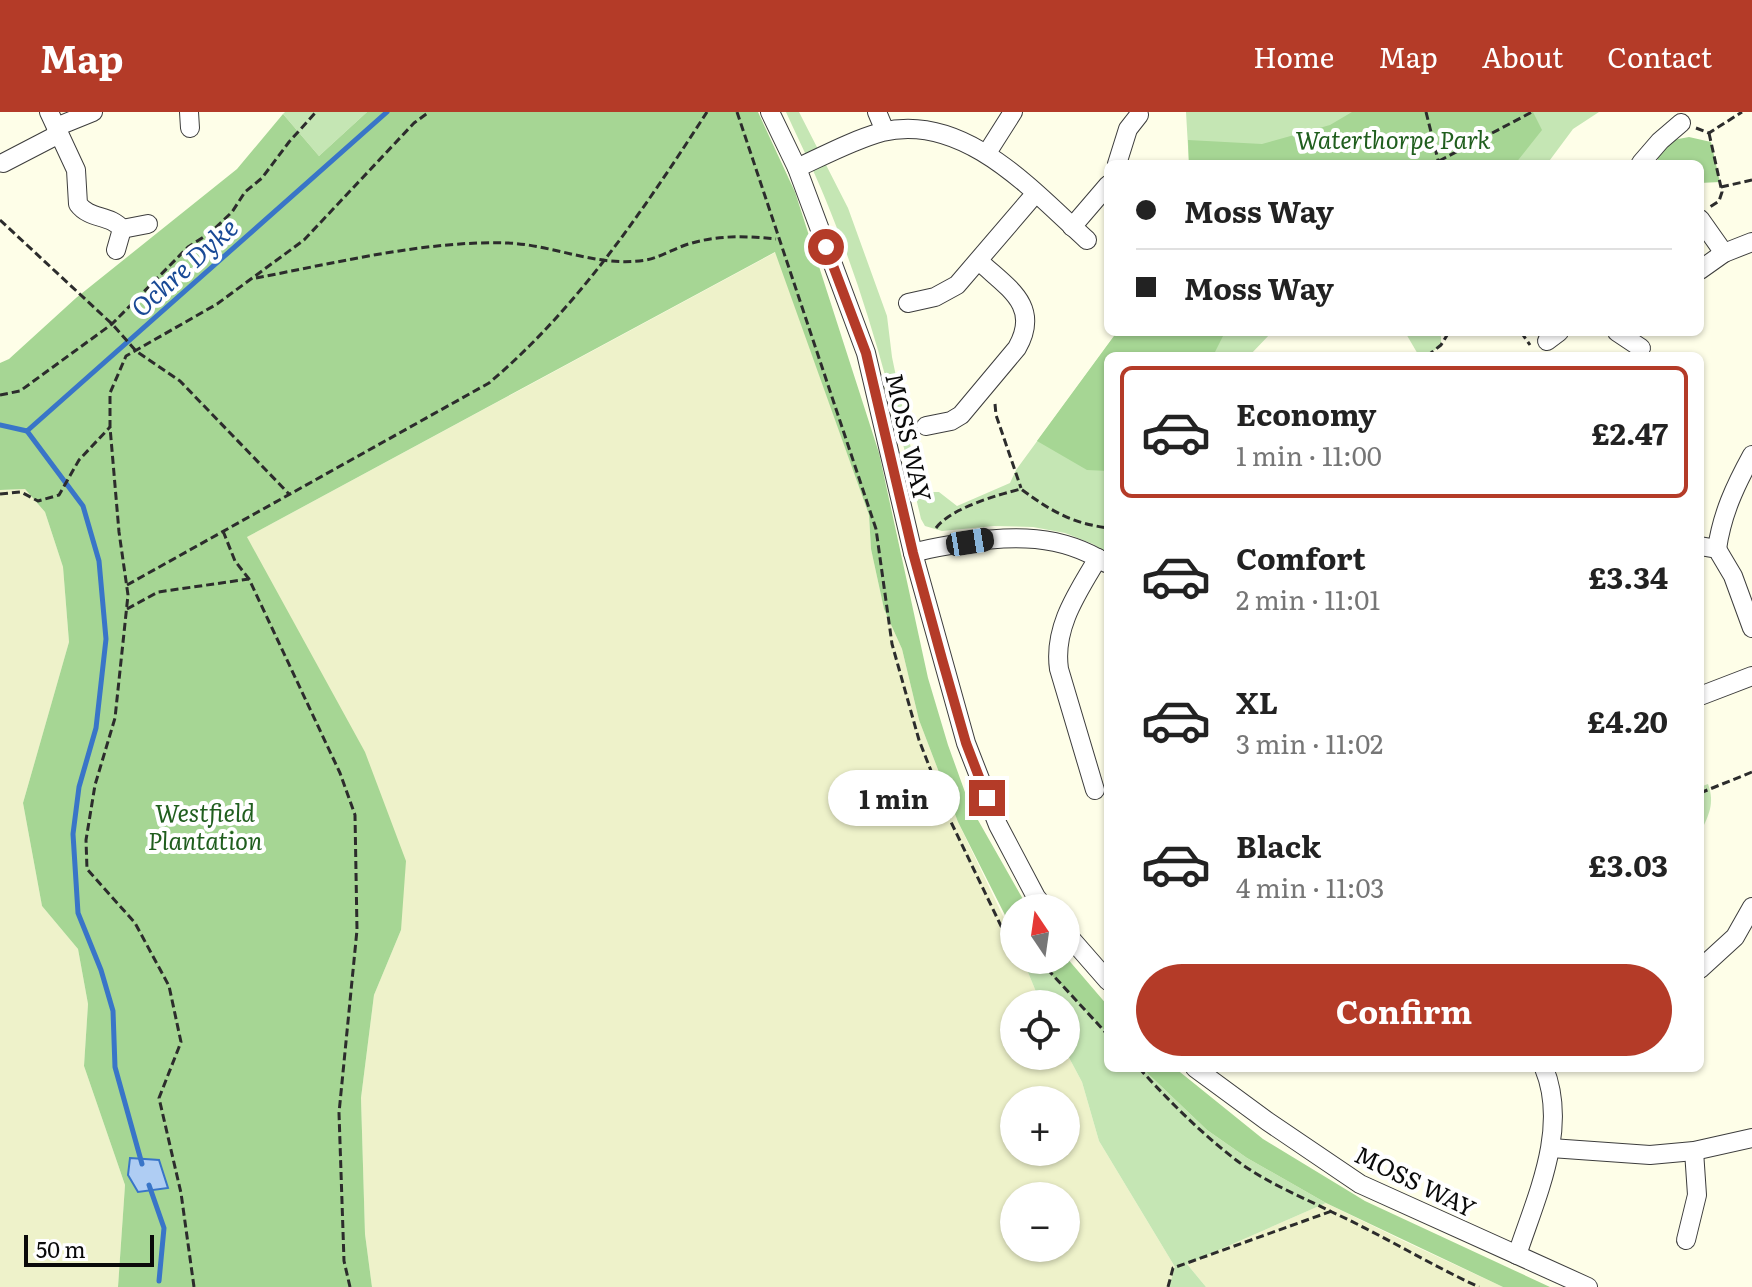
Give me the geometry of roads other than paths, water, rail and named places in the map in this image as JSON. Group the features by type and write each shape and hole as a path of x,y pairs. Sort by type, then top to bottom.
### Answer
{"street":[{"path":"3,163 55,125 93,112"},
{"name":"MOSS WAY","path":"770,112 797,168 866,353 966,743 998,825 1034,894"},
{"path":"877,112 885,131"},
{"path":"987,153 1013,112"},
{"path":"1118,160 1128,129 1139,115"},
{"path":"1640,160 1681,123"},
{"path":"55,125 76,170 78,204 90,215 111,220 122,229"},
{"path":"797,168 885,131 919,129 953,135 987,153 1087,240"},
{"path":"1072,227 1104,190"},
{"path":"908,303 950,290 980,262 1035,194"},
{"path":"1705,214 1724,253"},
{"path":"122,229 148,224"},
{"path":"116,250 122,229"},
{"path":"1704,267 1724,253 1752,242"},
{"path":"926,426 951,421 961,415 1023,337 1026,314 1017,296 980,262"},
{"path":"1625,336 1643,345"},
{"path":"1752,455 1708,548 1726,560 1752,628"},
{"path":"919,551 992,538 1033,537 1066,543 1103,561 1063,624 1057,656 1095,790"},
{"path":"1704,694 1752,676"},
{"path":"1704,965 1735,937 1752,907"},
{"path":"1080,949 1104,976"},
{"name":"MOSS WAY","path":"1200,1072 1360,1184 1588,1287"},
{"path":"1517,1255 1551,1148 1552,1099 1545,1072"},
{"path":"1551,1148 1650,1155 1694,1151 1752,1138"},
{"path":"1686,1240 1697,1195 1694,1151"}],"water":[{"path":"130,1158 159,1160 168,1188 138,1192 128,1175"}],"waterway":[{"name":"Ochre Dyke","path":"0,425 27,431 387,112"},
{"path":"27,431 83,506 99,561 106,639 96,728 79,787 73,834 78,913 101,970 113,1011 115,1067 142,1164"},
{"path":"149,1185 164,1228 159,1281"}],"park label":[{"name":"Waterthorpe Park","path":"1393,138"},
{"name":"Westfield Plantation","path":"205,825"}]}
